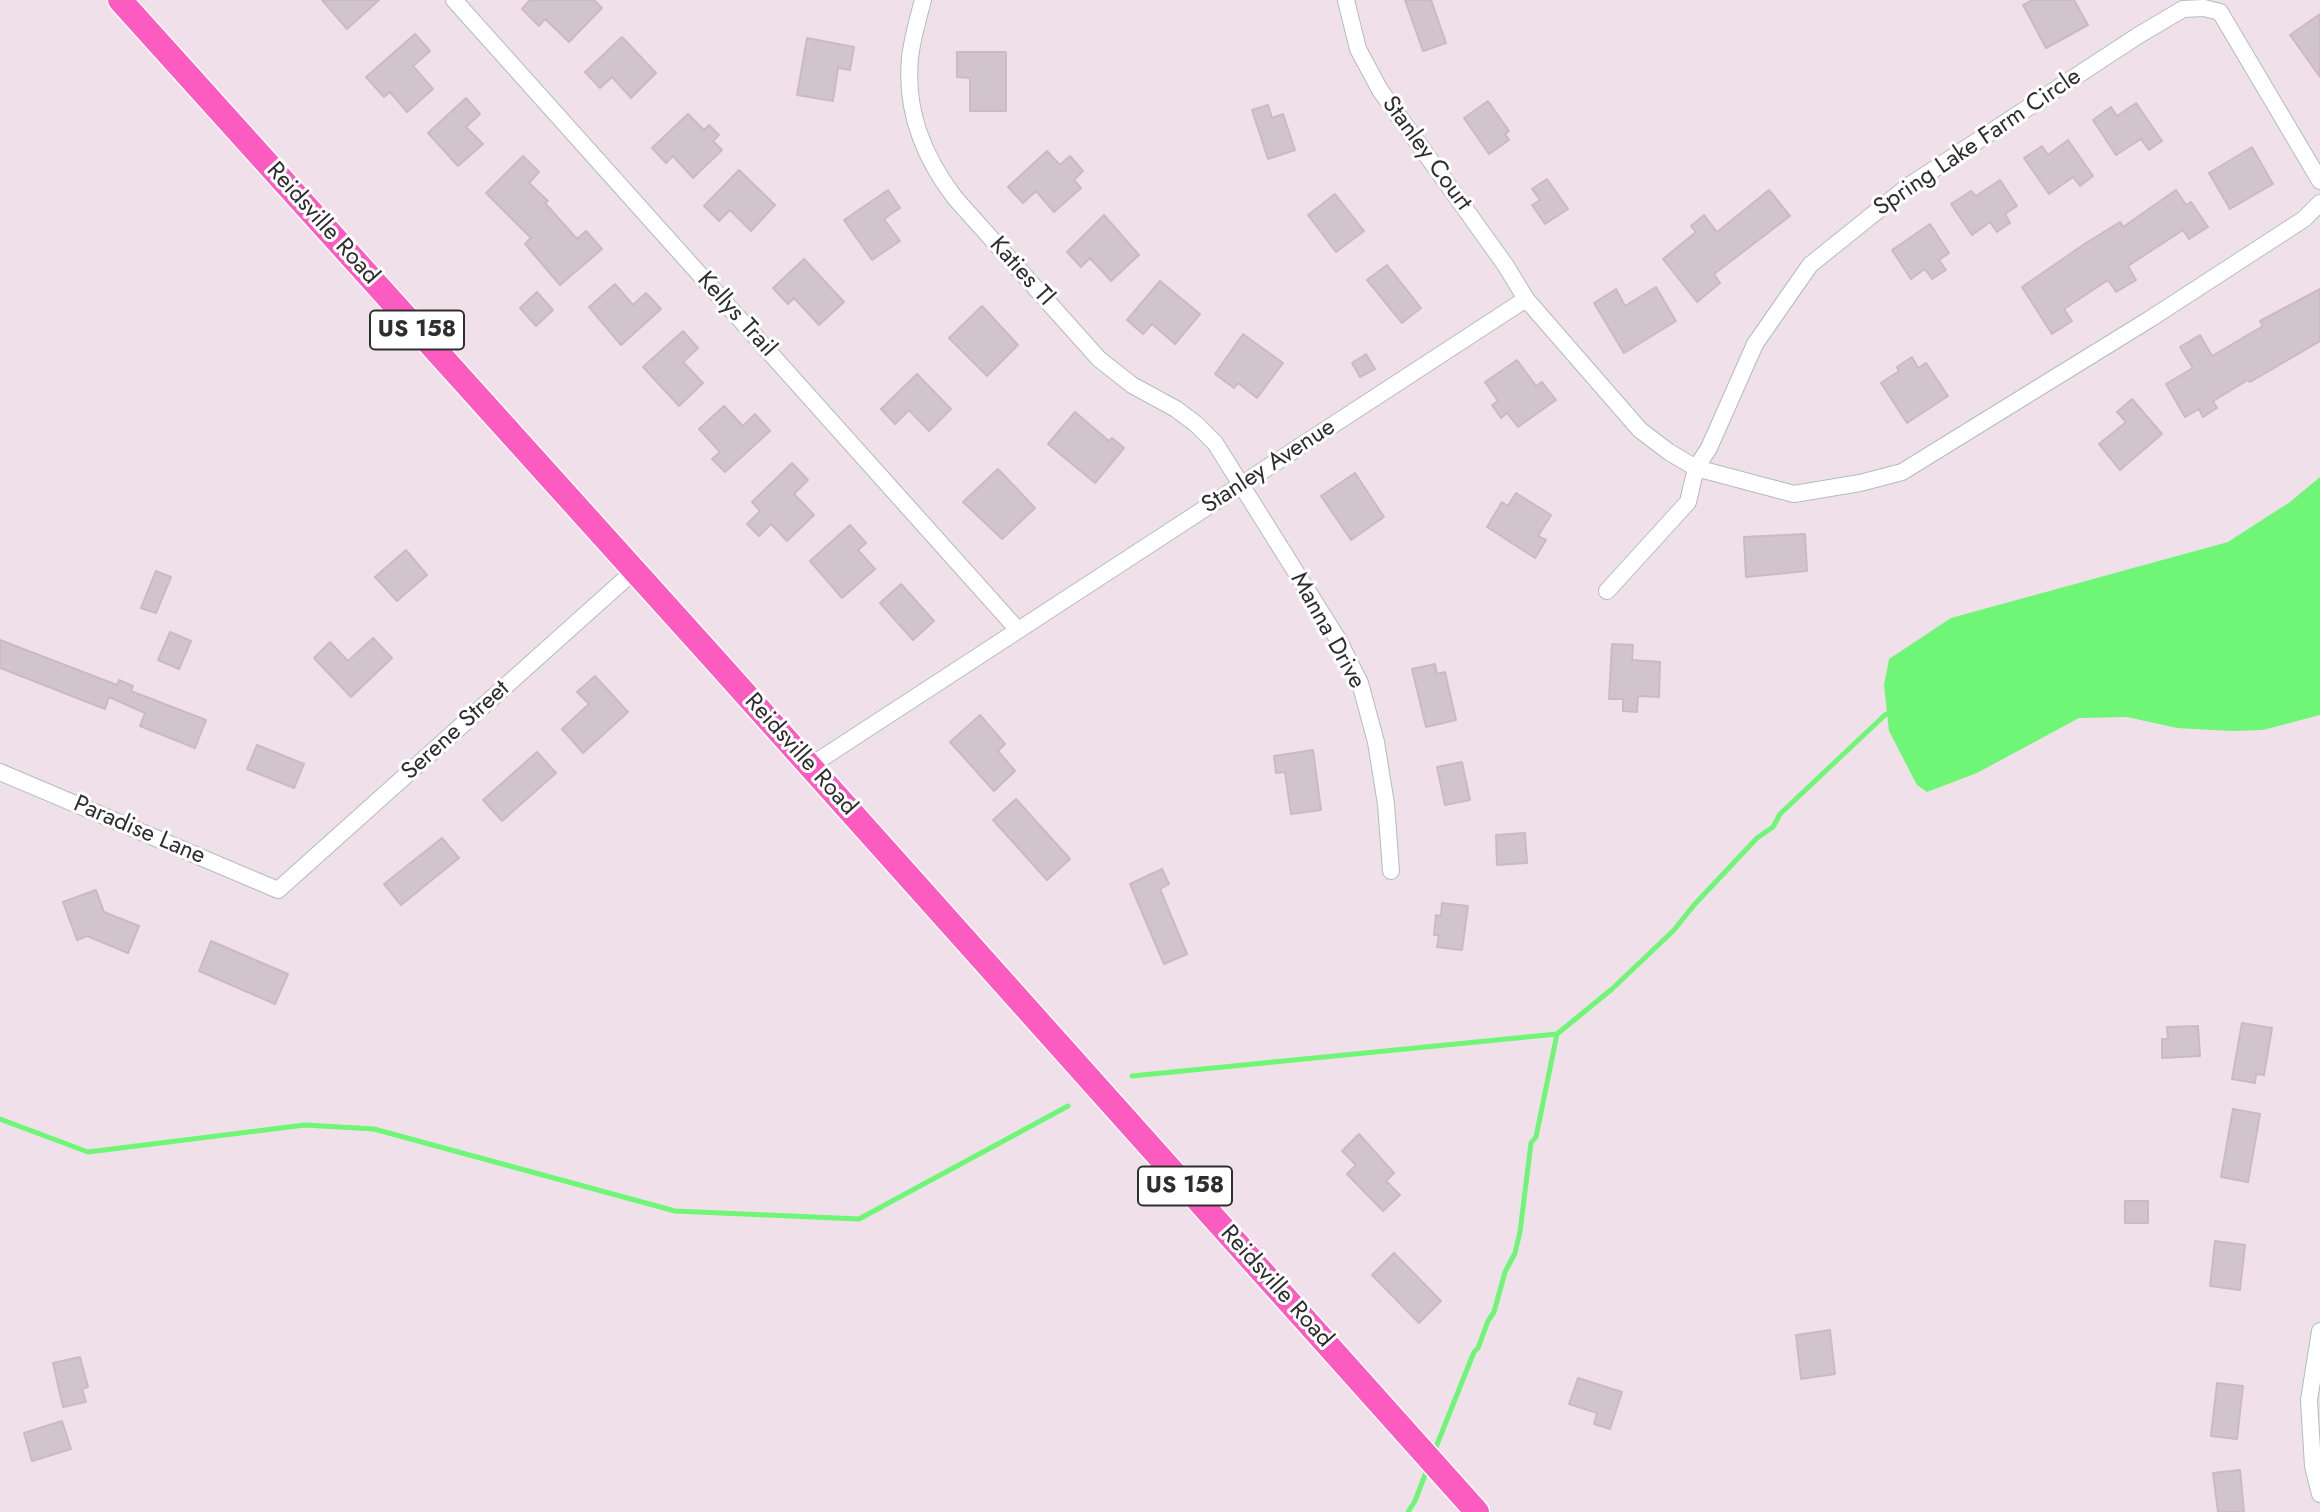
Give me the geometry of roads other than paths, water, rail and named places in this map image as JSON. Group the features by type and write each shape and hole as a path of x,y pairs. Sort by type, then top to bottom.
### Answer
{"highway":[{"name":"Reidsville Road","path":"120,0 1477,1512"}],"street":[{"name":"Kellys Trail","path":"454,0 1018,630"},
{"name":"Katies Tl","path":"923,0 910,55 911,106 921,142 938,176 1099,359 1132,385 1196,424 1215,443 1240,486"},
{"name":"Stanley Court","path":"1346,0 1358,49 1380,90 1506,266 1526,299"},
{"name":"Spring Lake Farm Circle","path":"1696,468 1709,448 1755,344 1810,265 1907,187 2183,9 2204,8 2220,12 2320,181"},
{"path":"1526,299 1640,430 1669,453 1696,468 1794,494 1860,483 1902,472 2138,326 2304,219 2320,203"},
{"name":"Stanley Avenue","path":"810,766 1526,299"},
{"path":"1607,592 1688,502 1696,468"},
{"name":"Manna Drive","path":"1240,486 1339,641 1360,683 1378,755 1386,804 1391,871"},
{"name":"Serene Street","path":"278,890 634,571"},
{"name":"Paradise Lane","path":"0,772 278,890"},
{"path":"2320,1331 2309,1400 2313,1466 2320,1494"}],"waterway":[{"path":"1132,1076 1557,1034 1612,989 1674,930 1757,838 1773,827 1780,814 1886,714 1893,715"},
{"path":"1434,1452 1474,1352 1494,1312 1505,1272 1515,1253 1531,1143 1536,1137 1557,1034"},
{"path":"0,1119 88,1152 305,1125 374,1129 675,1211 859,1219 1068,1106"},
{"path":"1408,1512 1428,1467"}]}
